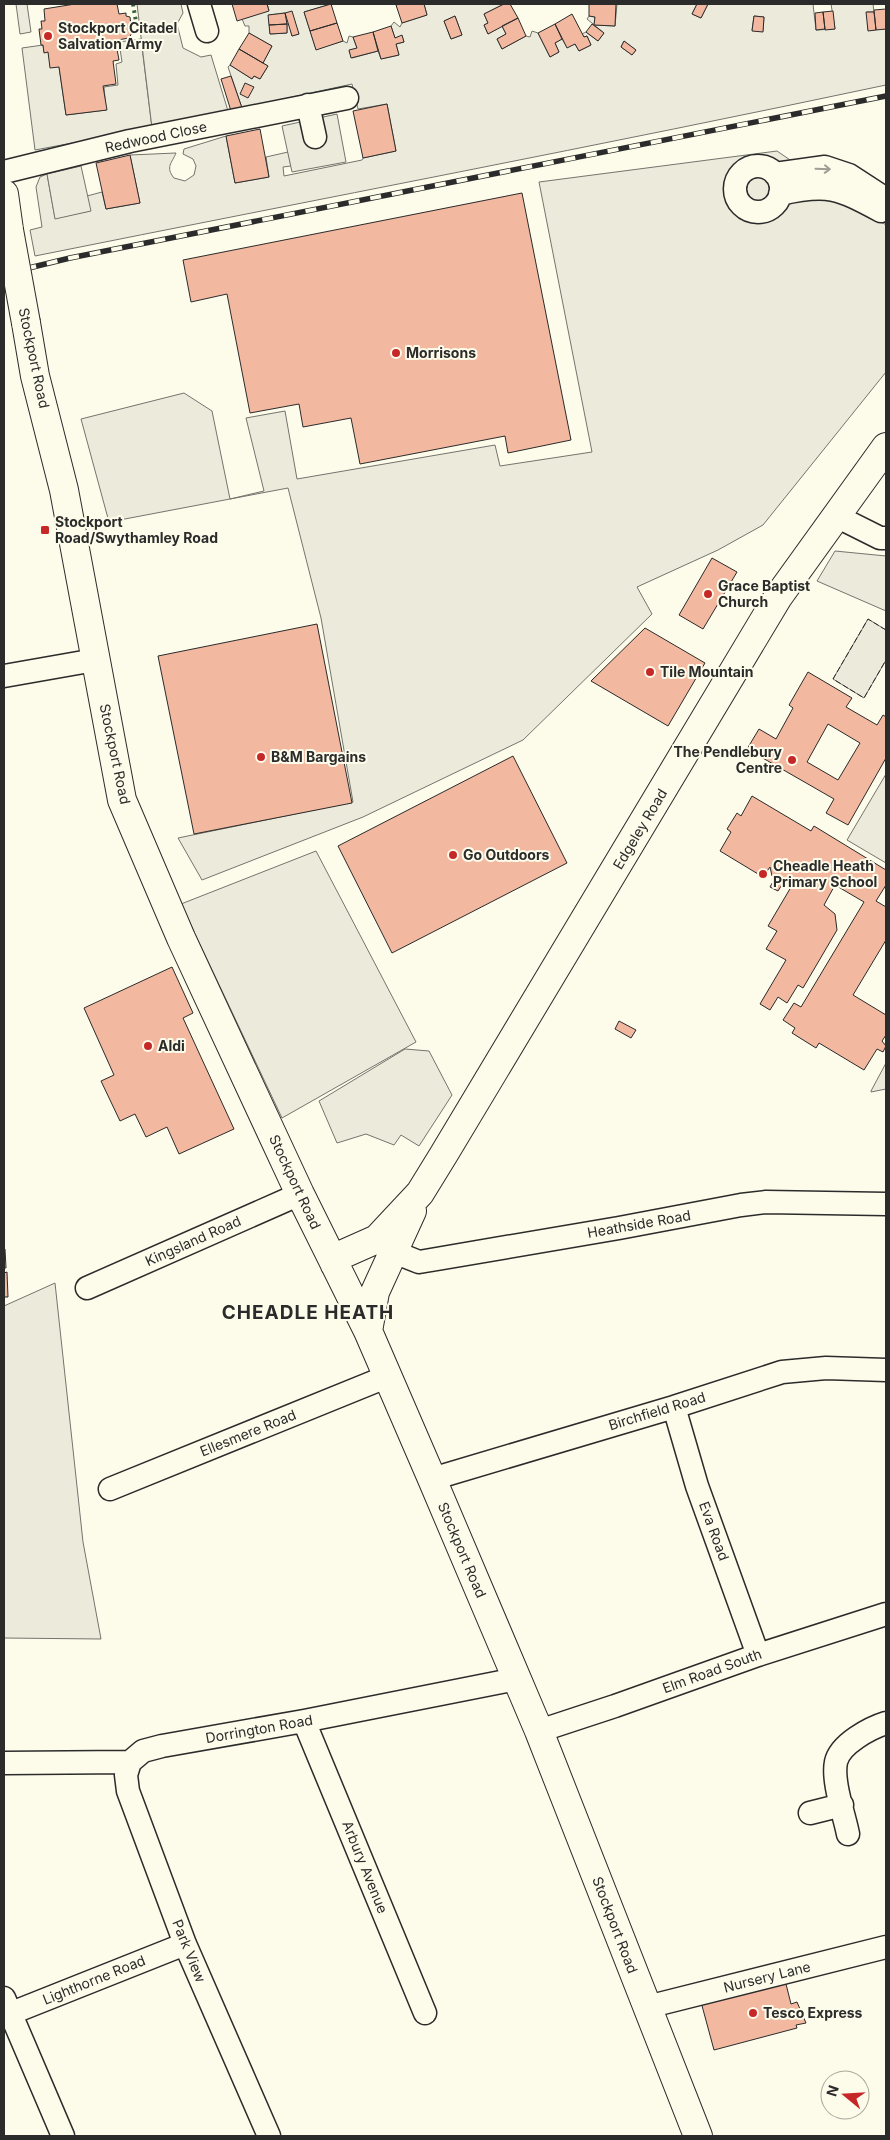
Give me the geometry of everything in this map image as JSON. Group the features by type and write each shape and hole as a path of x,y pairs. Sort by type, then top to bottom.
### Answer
{"main road":[{"name":"Stockport Road","path":"4,194 35,376 64,490 122,800 182,938 300,1194 368,1331 432,1479 539,1731 698,2136"},
{"name":"Edgeley Road","path":"368,1331 375,1292 420,1193 778,598 886,447"},
{"name":"Edgeley Road","path":"338,1272 341,1255 377,1239 420,1193"},
{"path":"300,1194 319,1200 340,1238 360,1248"},
{"path":"338,1272 392,1254"}],"street":[{"path":"199,4 207,31"},
{"name":"Redwood Close","path":"4,172 130,141 347,98"},
{"path":"308,105 315,137"},
{"path":"886,199 849,175 825,167 778,184 828,188 855,197 886,213"},
{"path":"836,516 880,538 886,538"},
{"path":"4,676 95,660"},
{"name":"Kingsland Road","path":"87,1288 300,1194"},
{"name":"Heathside Road","path":"392,1254 419,1262 766,1202 886,1204"},
{"name":"Birchfield Road","path":"432,1479 782,1372 826,1368 886,1370"},
{"name":"Ellesmere Road","path":"110,1489 386,1376"},
{"name":"Eva Road","path":"674,1406 697,1486 758,1655"},
{"name":"Elm Road South","path":"539,1731 758,1655 886,1614"},
{"name":"Dorrington Road","path":"130,1762 143,1751 162,1746 304,1721 516,1679"},
{"name":"Arbury Avenue","path":"304,1721 425,2013"},
{"path":"848,1834 835,1772 836,1759 850,1743 870,1728 886,1723"},
{"path":"4,1763 130,1762"},
{"name":"Park View","path":"130,1762 126,1775 128,1791 185,1944 269,2136"},
{"path":"810,1813 842,1805"},
{"name":"Lighthorne Road","path":"6,2009 185,1944"},
{"name":"Nursery Lane","path":"647,2007 886,1947"},
{"path":"6,2009 63,2136"}],"shaded area":[{"path":"16,4 27,4 31,32 20,34"},
{"path":"137,4 181,4 183,13 177,24 183,48 201,57 211,55 228,111 152,128"},
{"path":"267,4 331,4 304,12 316,49 343,41 347,43 349,36 353,37 357,48 349,51 352,58 378,51 381,59 399,55 396,44 404,42 402,36 395,38 391,26 394,22 400,27 402,23 427,15 424,4 504,4 484,14 488,23 484,25 488,34 502,26 506,34 497,39 502,49 526,36 530,37 532,31 538,33 550,57 559,52 555,43 562,39 567,47 575,44 579,51 591,45 587,36 584,37 582,34 586,32 598,41 604,33 594,25 615,26 617,4 697,4 692,14 701,18 708,4 813,4 816,30 835,29 831,4 873,4 874,12 867,12 868,30 886,29 886,85 35,256 30,230 42,227 36,187 40,177 47,174 55,218 90,211 87,196 102,192 106,209 140,203 130,155 176,153 170,165 170,171 174,178 185,181 194,175 196,166 193,159 183,154 184,149 226,136 235,183 269,177 266,157 288,152 291,166 283,167 284,176 396,151 387,104 358,109 352,84 242,108 228,67 230,65 252,79 254,76 260,79 268,66 263,63 272,46 249,33 249,26 245,26 242,19 269,10","holes":["285,13 299,34 292,36 289,23 287,24 287,33 270,34 269,15","455,16 462,35 451,39 444,21","754,16 764,17 763,31 752,30","624,41 636,50 632,55 621,47"]},
{"path":"589,16 595,17 594,25 587,19"},
{"path":"141,39 152,128 35,150 22,48 43,45 44,52 48,52 59,67 66,115 106,110 104,87 118,85 116,64 122,62 119,42"},
{"path":"337,114 346,162 292,172 282,126"},
{"path":"777,151 886,225 886,372 763,525 718,550 637,587 652,614 523,740 363,817 202,880 178,838 353,802 321,618 288,488 109,522 81,419 184,393 212,411 230,499 264,491 246,418 285,411 297,479 495,445 500,466 592,452 539,182"},
{"path":"81,166 91,211 55,219 47,174"},
{"path":"835,551 886,556 886,611 817,581"},
{"path":"868,619 886,630 886,660 864,698 833,679"},
{"path":"886,774 886,863 847,840"},
{"path":"316,851 416,1042 282,1118 181,904"},
{"path":"405,1049 429,1051 452,1095 419,1146 401,1135 394,1145 366,1134 337,1143 319,1101"},
{"path":"886,1063 886,1089 871,1092 871,1091"},
{"path":"55,1283 83,1542 101,1639 4,1638 4,1306"}],"building":[{"path":"75,4 117,4 119,14 126,13 126,16 130,17 132,33 129,38 112,41 112,49 117,49 119,60 113,61 116,84 103,86 107,110 66,115 59,67 50,68 48,52 44,53 43,45 41,45 39,29 42,29 41,21 45,21 44,9"},
{"path":"232,4 267,4 269,11 237,21"},
{"path":"331,4 337,23 310,31 304,12"},
{"path":"424,4 427,15 402,23 396,5"},
{"path":"504,4 510,4 518,18 488,34 484,25 488,23 484,14"},
{"path":"589,4 616,4 615,26 594,25 595,17 589,16"},
{"path":"697,4 708,4 701,18 692,14"},
{"path":"886,9 886,29 876,30 874,10"},
{"path":"292,11 299,34 292,36 285,13"},
{"path":"833,11 835,29 825,30 823,12"},
{"path":"823,12 825,29 816,30 815,13"},
{"path":"866,12 874,12 876,30 868,31"},
{"path":"285,13 287,24 269,25 268,15"},
{"path":"572,14 584,37 587,36 591,45 579,51 575,44 567,48 555,24"},
{"path":"455,16 462,35 451,39 444,21"},
{"path":"754,16 764,17 763,32 752,31"},
{"path":"518,18 526,36 502,49 497,39 506,34 502,26"},
{"path":"337,23 343,41 316,50 310,31"},
{"path":"287,24 287,33 270,34 269,25"},
{"path":"555,24 562,39 555,43 559,52 550,57 538,33"},
{"path":"592,24 604,33 598,41 586,32"},
{"path":"391,26 395,38 402,35 404,42 396,44 399,55 381,59 373,32"},
{"path":"373,32 378,51 351,58 349,50 357,48 353,37"},
{"path":"249,33 272,46 263,63 239,49"},
{"path":"624,41 636,50 632,55 621,47"},
{"path":"239,49 268,66 260,79 254,76 252,79 230,65"},
{"path":"231,76 242,108 231,111 221,79"},
{"path":"245,83 254,87 248,98 240,94"},
{"path":"387,104 396,151 363,158 353,111"},
{"path":"260,129 269,177 235,183 226,136"},
{"path":"130,155 140,203 106,209 96,163"},
{"name":"Morrisons","path":"522,193 571,440 508,453 505,436 360,464 351,418 303,427 299,404 250,413 227,294 191,302 183,260"},
{"name":"Grace Baptist Church","path":"712,558 737,572 703,629 679,615"},
{"name":"B&M Bargains","path":"317,624 352,803 194,834 158,656"},
{"name":"Tile Mountain","path":"645,628 705,663 668,726 591,681"},
{"path":"808,672 852,698 846,707 877,725 883,715 886,717 886,758 848,825 826,813 834,799 747,749 759,729 776,739 793,708 789,705","holes":["828,724 860,743 838,780 807,762"]},
{"name":"Go Outdoors","path":"513,756 567,863 392,953 338,846"},
{"path":"752,796 811,831 814,826 886,870 886,885 876,901 886,907 886,940 853,995 886,1015 886,1035 882,1041 886,1046 883,1052 877,1049 864,1070 819,1043 816,1048 792,1033 795,1028 783,1020 794,1003 801,1007 864,902 835,885 824,905 835,914 837,930 803,988 798,985 787,1003 778,997 770,1010 760,1004 786,960 766,949 777,931 768,926 794,882 786,885 783,883 778,891 770,887 775,878 772,876 770,867 763,877 720,851 731,832 727,829 737,813 741,816"},
{"name":"Aldi","path":"172,967 193,1013 183,1018 234,1129 179,1154 167,1127 146,1137 135,1114 120,1121 101,1081 114,1075 84,1008"},
{"path":"619,1021 636,1030 631,1038 615,1029"},
{"path":"4,1250 6,1268 4,1268"},
{"path":"7,1272 8,1297 4,1297 4,1273"},
{"name":"Tesco Express","path":"785,1980 791,2004 797,2002 806,2023 796,2025 797,2028 714,2050 701,2002"}],"railway":[{"path":"4,274 70,258 886,96"}],"hedge":[{"path":"133,4 138,34"}],"fence":[{"path":"886,630 868,619 833,679 864,698 886,660"}],"place":[{"name":"Stockport Citadel Salvation Army","path":"48,36"},
{"name":"Morrisons","path":"396,353"},
{"name":"Stockport Road/Swythamley Road","path":"45,530"},
{"name":"Grace Baptist Church","path":"708,594"},
{"name":"Tile Mountain","path":"650,672"},
{"name":"B&M Bargains","path":"261,757"},
{"name":"The Pendlebury Centre","path":"792,760"},
{"name":"Go Outdoors","path":"453,855"},
{"name":"Cheadle Heath Primary School","path":"763,874"},
{"name":"Aldi","path":"148,1046"},
{"name":"Tesco Express","path":"753,2013"}],"district":[{"name":"CHEADLE HEATH","path":"308,1312"}]}
